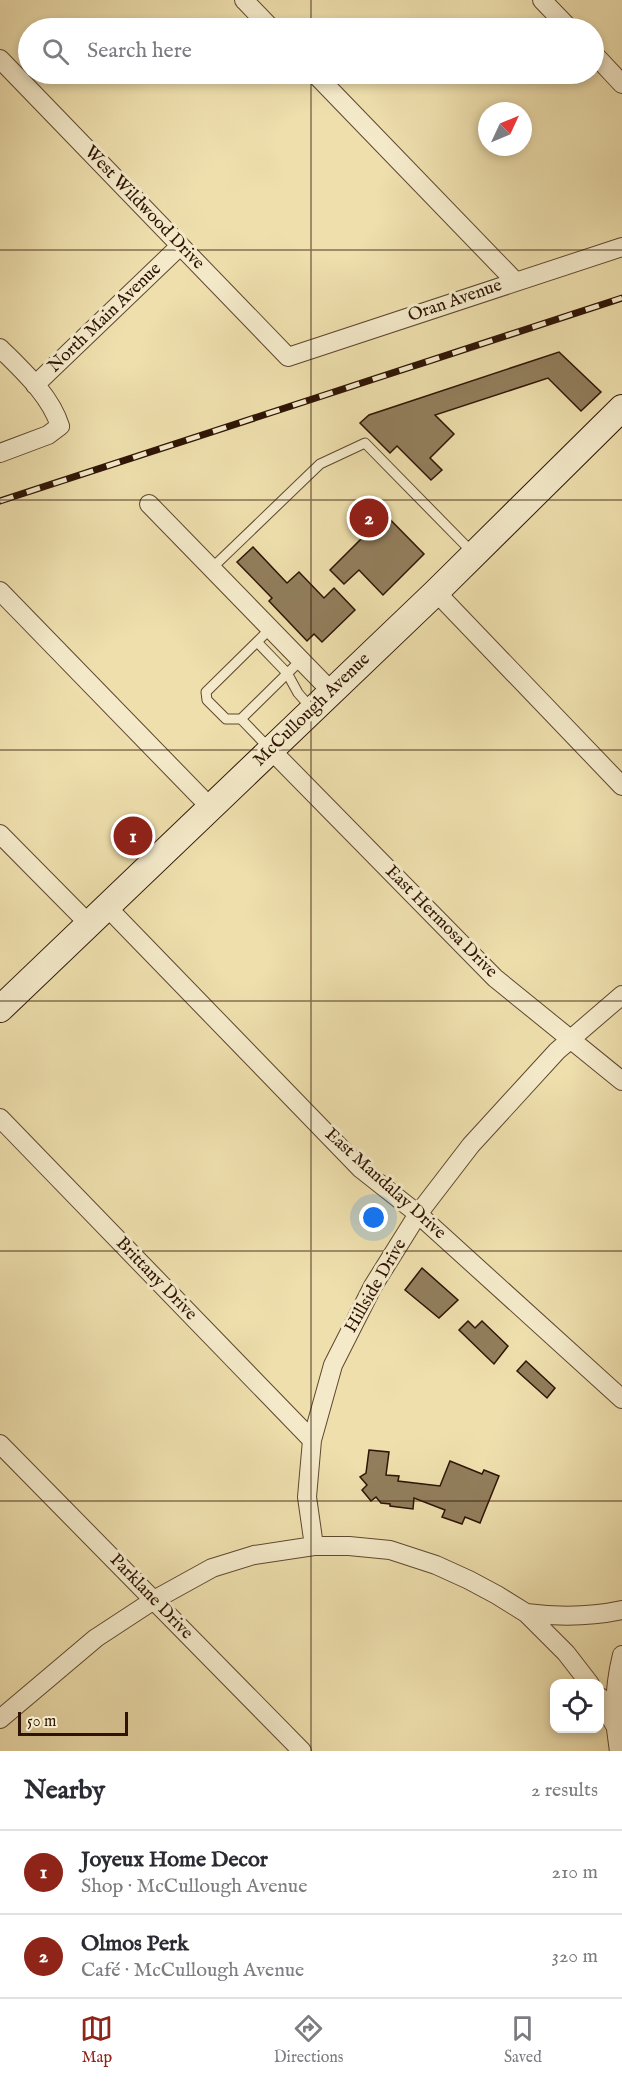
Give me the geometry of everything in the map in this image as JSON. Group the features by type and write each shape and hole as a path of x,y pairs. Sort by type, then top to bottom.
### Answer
{"main road":[{"name":"McCullough Avenue","path":"0,1009 436,592 622,408"}],"street":[{"path":"244,0 261,18"},
{"path":"542,0 559,18"},
{"name":"West Wildwood Drive","path":"0,59 18,78"},
{"path":"604,65 622,84"},
{"name":"West Wildwood Drive","path":"24,84 288,357"},
{"path":"325,84 515,281"},
{"name":"North Main Avenue","path":"0,453 48,435 60,426 50,404 35,385 180,246"},
{"name":"Oran Avenue","path":"288,357 622,247"},
{"path":"0,348 35,385"},
{"path":"149,504 332,692"},
{"path":"0,591 211,808"},
{"path":"436,592 622,786"},
{"name":"East Hermosa Drive","path":"271,750 495,978 622,1081"},
{"path":"0,834 88,924"},
{"name":"East Mandalay Drive","path":"107,907 361,1168 418,1214 622,1399"},
{"name":"Hillside Drive","path":"314,1546 307,1497 312,1440 333,1365 373,1286 418,1214 471,1145 557,1051 622,995"},
{"name":"Brittany Drive","path":"0,1118 312,1440"},
{"name":"Parklane Drive","path":"0,1444 302,1751"},
{"path":"0,1719 96,1638 154,1600 212,1568 254,1555 314,1546 349,1546 390,1551 436,1565 497,1595 526,1613 566,1653 587,1679"},
{"path":"526,1613 550,1616 595,1615 622,1610"},
{"path":"614,1726 617,1681 622,1655"},
{"path":"604,1705 614,1726 619,1751"}],"lane":[{"path":"212,568 320,464 365,442 474,554"},
{"path":"271,628 206,692 207,700 226,719 241,719 301,660"},
{"path":"257,642 287,673 298,693 313,710"},
{"path":"241,719 271,750"}],"building":[{"path":"559,352 601,392 581,411 548,378 435,415 454,434 430,458 442,470 431,480 397,446 390,453 360,423 369,415"},
{"path":"368,497 424,554 383,595 359,570 344,584 330,570 365,535 348,517"},
{"path":"253,547 287,583 299,572 324,598 334,588 355,610 322,642 314,634 307,641 269,601 272,598 237,562"},
{"path":"422,1268 458,1300 439,1318 405,1290"},
{"path":"468,1321 475,1328 482,1321 508,1346 494,1364 459,1330"},
{"path":"526,1361 555,1388 547,1398 517,1371"},
{"path":"369,1450 389,1452 386,1475 399,1476 398,1481 440,1486 450,1461 482,1474 484,1470 499,1476 480,1523 465,1517 462,1524 442,1517 445,1510 414,1498 413,1509 390,1506 390,1504 381,1503 376,1497 371,1501 362,1490 367,1485 360,1477 366,1473"}],"railway":[{"path":"0,501 622,298"}],"place":[{"name":"Olmos Perk","path":"369,518"},
{"name":"Joyeux Home Decor","path":"133,836"}]}
